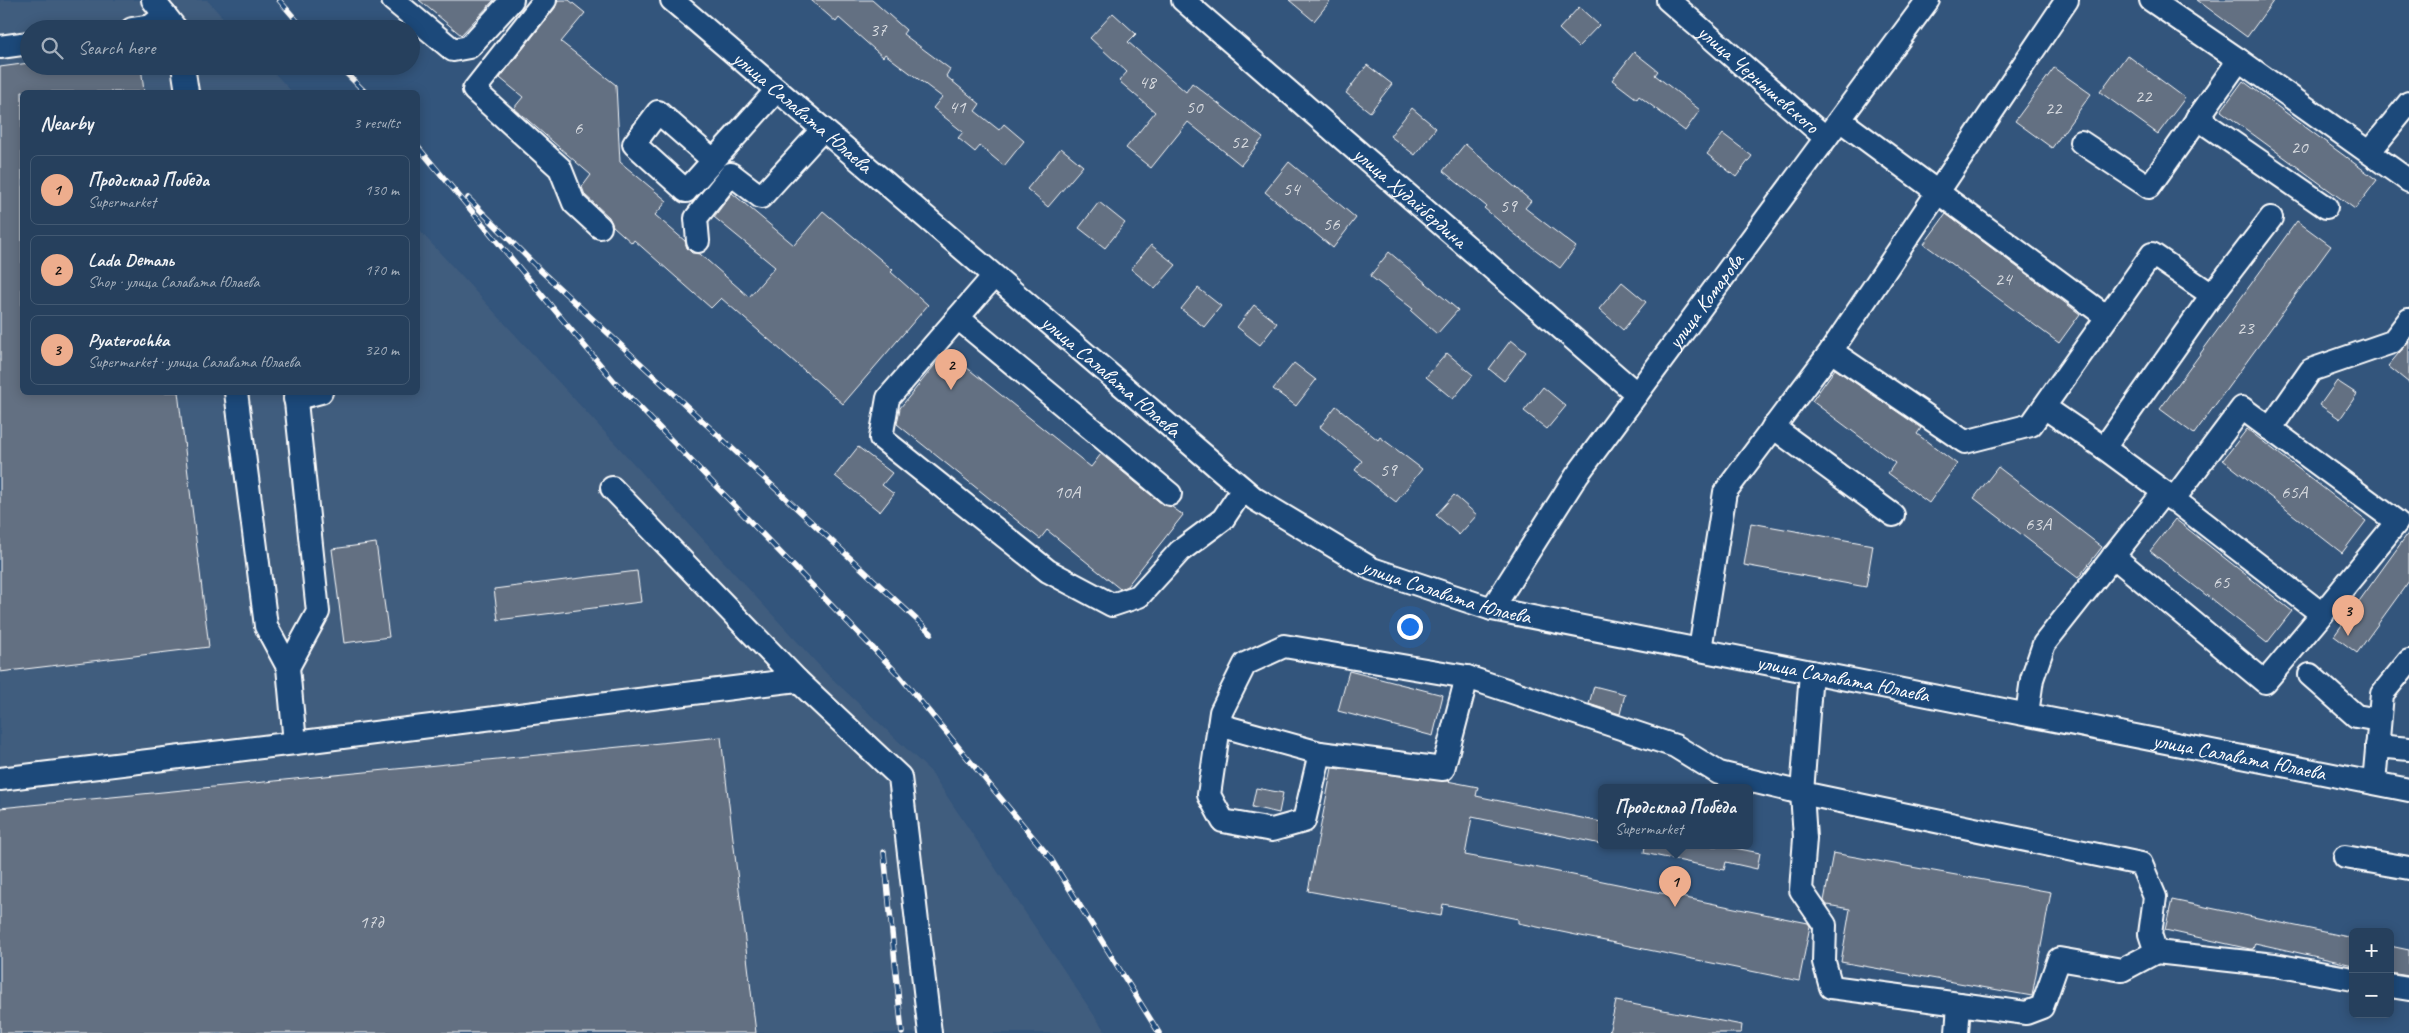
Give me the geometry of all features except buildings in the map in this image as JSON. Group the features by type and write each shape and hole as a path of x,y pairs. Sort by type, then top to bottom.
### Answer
{"street":[{"path":"393,0 417,20"},
{"path":"420,22 453,50 469,47 512,0"},
{"path":"545,0 474,90 560,168 574,203 600,227"},
{"name":"улица Салавата Юлаева","path":"672,0 1255,499 1372,569 1492,609 2409,790"},
{"name":"улица Худайбердина","path":"1183,0 1637,394"},
{"name":"улица Чернышевского","path":"1668,0 1826,138"},
{"name":"улица Комарова","path":"1492,609 1578,475 1928,0"},
{"path":"1700,650 1725,492 1831,351 2067,0"},
{"path":"2151,0 2370,150 2409,180"},
{"path":"0,47 20,44"},
{"path":"2081,142 2149,187 2239,60"},
{"path":"184,75 187,90"},
{"path":"713,160 777,90"},
{"path":"2370,150 2409,103"},
{"path":"2197,118 2326,207"},
{"path":"1840,120 2107,317"},
{"path":"698,241 696,218 731,174 761,197 823,130"},
{"path":"2104,448 2212,295 2271,218"},
{"path":"1831,351 1965,442 2031,425 2152,254 2212,295"},
{"path":"994,276 888,398 881,438 1048,571 1112,606 1139,596 1180,551 1223,519 1243,489"},
{"path":"958,318 1170,494"},
{"path":"2270,429 2311,370 2392,342 2409,320"},
{"path":"236,395 266,626 288,667 295,743"},
{"path":"288,667 318,612 295,396"},
{"path":"2044,407 2169,496 2322,614"},
{"path":"2027,714 2032,678 2044,644 2113,556 2169,496 2242,408 2396,522 2265,682 2113,556"},
{"path":"1773,427 1893,515"},
{"path":"612,488 797,680 900,777 930,1033"},
{"path":"1320,753 1304,821 1272,830 1223,821 1209,795 1221,712 1245,664 1284,646 1467,677 1675,746 1719,774 2141,864 2155,897 2150,934 2156,952"},
{"path":"2374,783 2382,694 2409,661"},
{"path":"1811,672 1802,793 1804,838 1801,890 1824,925 1824,962 1831,987 2026,1013 2042,1006 2059,959 2122,970 2156,952 2275,965 2349,978"},
{"path":"2310,675 2356,716 2379,720"},
{"path":"1219,725 1320,753 1443,768 1467,677"},
{"path":"0,778 797,680"},
{"path":"2377,746 2409,748"},
{"path":"2344,857 2409,868"},
{"path":"2394,987 2409,989"},
{"path":"1957,1033 1959,1004"}],"shaded area":[{"path":"0,0 207,0 225,20 20,20 20,75 276,75 290,90 20,90 20,395 420,395 420,231 825,672 930,771 1106,1033 0,1033"}],"railway":[{"path":"279,0 296,20"},
{"path":"348,75 363,90"},
{"path":"420,149 614,381 898,674 1051,859 1159,1033"},
{"path":"468,198 541,271 931,633"},
{"path":"884,852 902,1033"}],"place":[{"name":"Lada Dеталь","path":"951,390"},
{"name":"Pyaterochka","path":"2348,636"},
{"name":"Продсклад Победа","path":"1675,907"}]}
